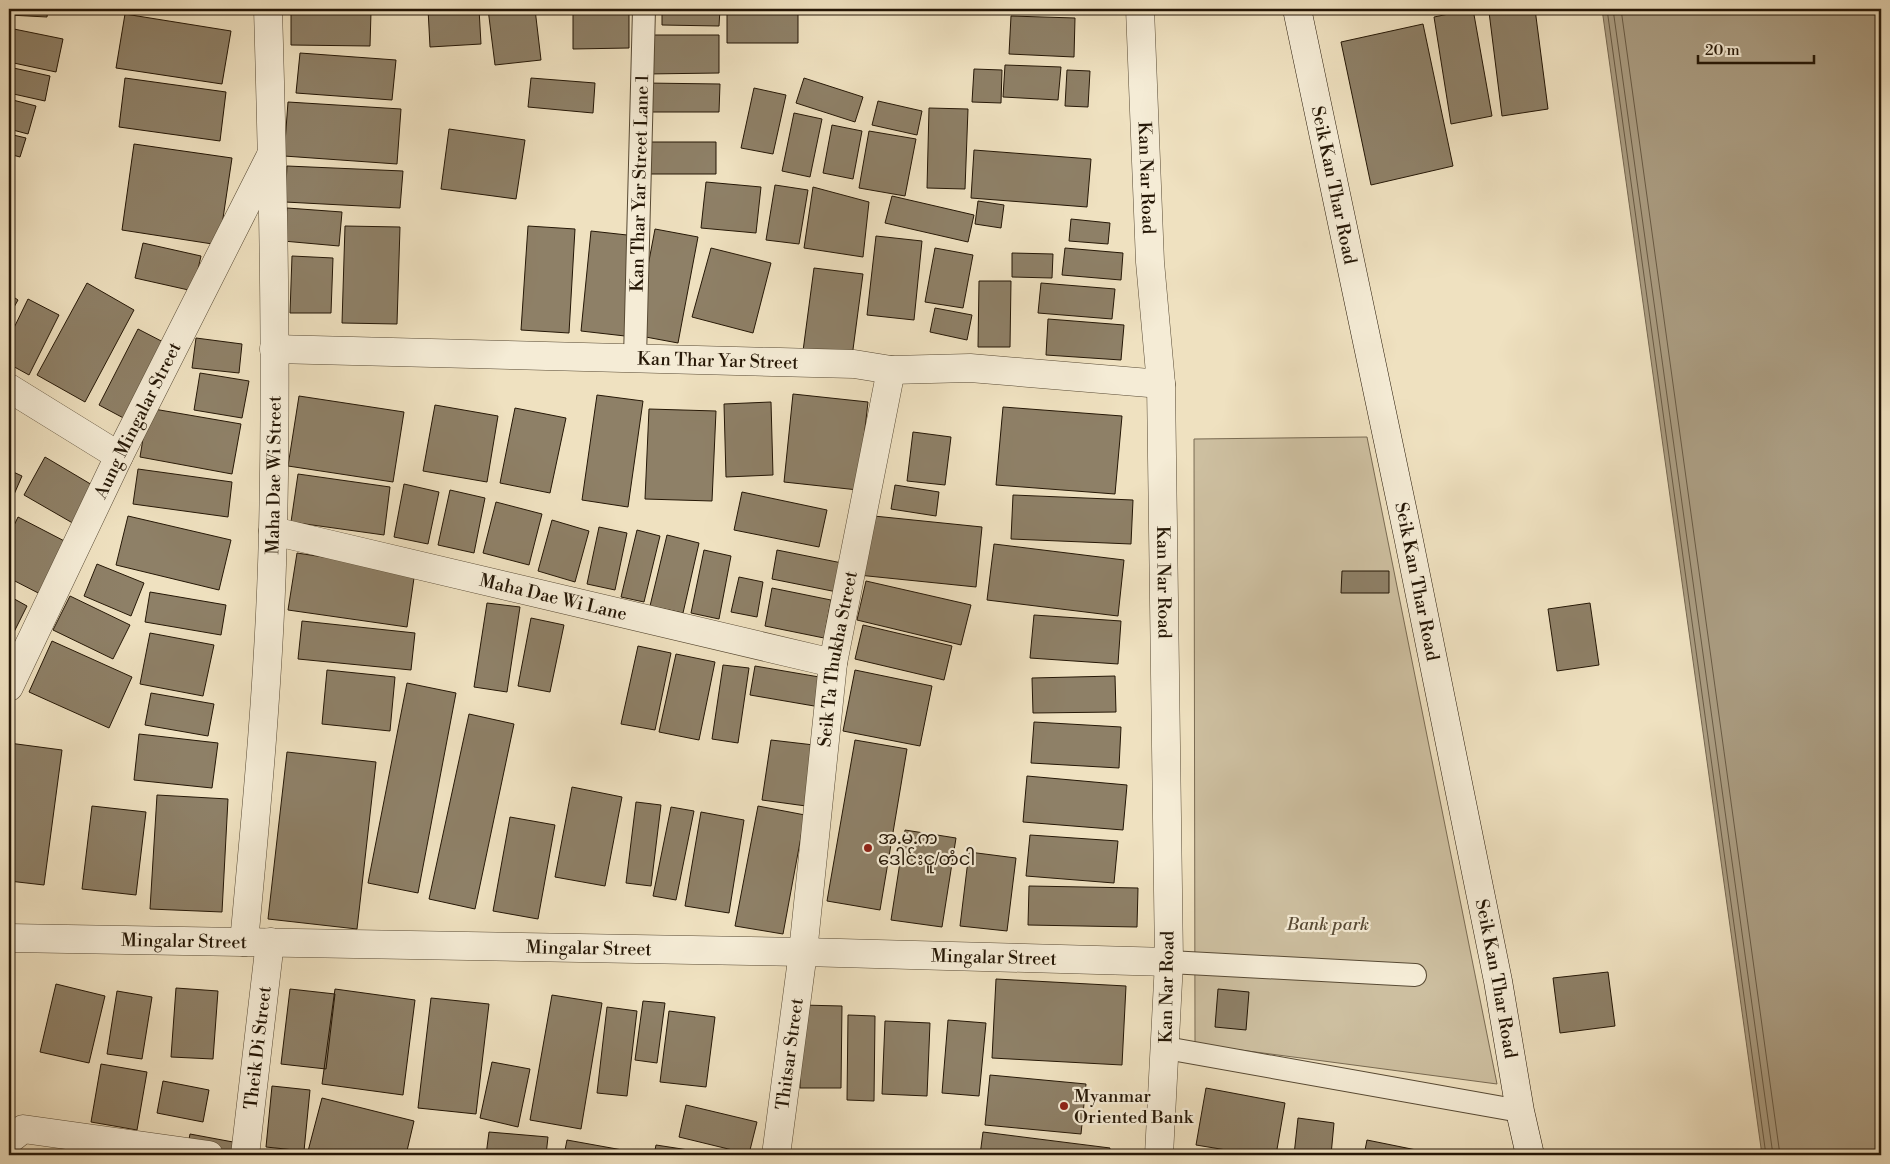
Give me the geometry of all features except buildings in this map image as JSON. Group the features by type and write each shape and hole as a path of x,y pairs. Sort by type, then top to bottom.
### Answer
{"street":[{"name":"Maha Dae Wi Street","path":"257,942 261,771 273,531 274,349 268,9"},
{"name":"Kan Nar Road","path":"1140,9 1150,262 1161,384 1169,962 1159,1155"},
{"name":"Seik Kan Thar Road","path":"1297,9 1443,710 1498,981 1520,1111 1530,1155"},
{"name":"Aung Mingalar Street","path":"9,687 119,456 272,154"},
{"name":"Kan Thar Yar Street","path":"274,349 854,364 891,370 970,368 1161,384"},
{"name":"Seik Ta Thukha Street","path":"803,952 833,663 891,370"},
{"path":"9,388 119,456"},
{"name":"Maha Dae Wi Lane","path":"273,531 833,663"},
{"name":"Mingalar Street","path":"9,938 803,952 1169,962"},
{"name":"Theik Di Street","path":"245,1155 257,942"},
{"name":"Thitsar Street","path":"776,1155 803,952"},
{"path":"9,1140 23,1130 209,1155"}],"lane":[{"name":"Kan Thar Yar Street Lane 1","path":"635,358 644,9"},
{"path":"1169,962 1415,975"},
{"path":"1166,1048 1520,1111"}],"green space":[{"name":"Bank park","path":"1367,437 1497,1084 1195,1044 1194,439"}],"water":[{"path":"1602,9 1881,9 1881,1155 1762,1155"}],"place":[{"name":"အ.မ.က ဒေါင်းငူ/တံငါ","path":"868,848"},
{"name":"Myanmar Oriented Bank","path":"1064,1106"}]}
